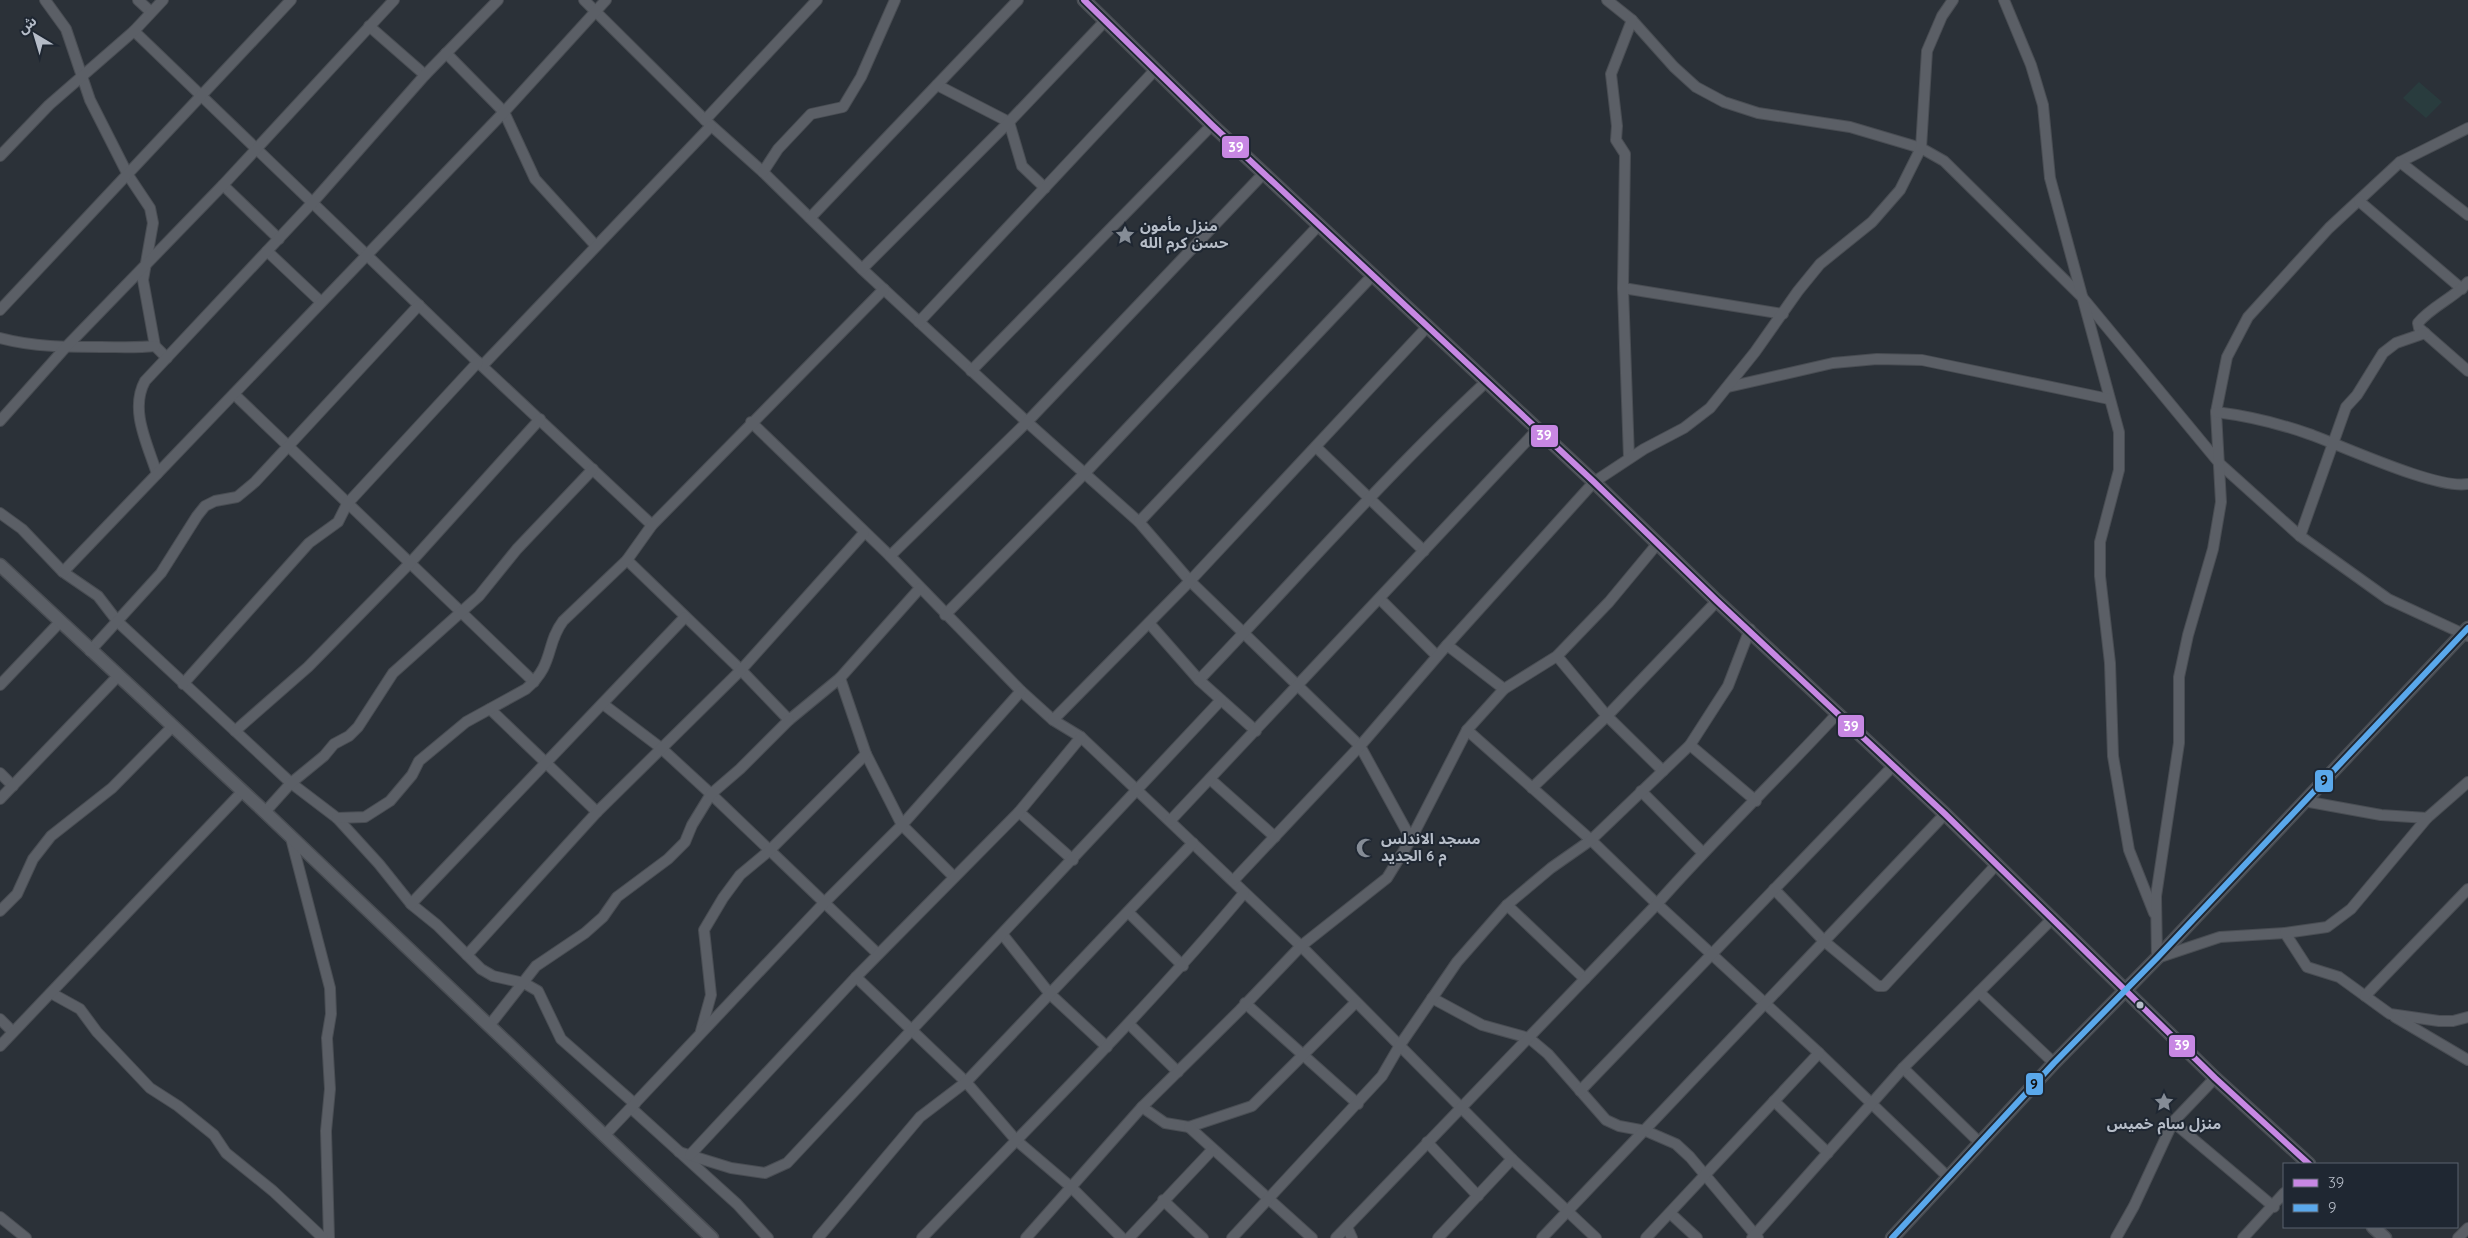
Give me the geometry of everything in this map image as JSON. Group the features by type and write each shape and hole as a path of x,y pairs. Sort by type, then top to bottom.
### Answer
{"street":[{"path":"45,0 66,29 90,100 128,175 150,208 153,223 143,280 155,346 167,358"},
{"path":"138,0 152,12"},
{"path":"0,156 49,105 134,31 163,0"},
{"path":"0,310 291,0"},
{"path":"0,421 65,348 223,185 394,0"},
{"path":"157,474 139,414 138,397 145,381 313,202 425,75 498,0"},
{"path":"584,0 708,123 763,172 862,269 971,371 1139,522 1190,581 1360,746 1410,838"},
{"path":"64,572 367,253 504,112 606,0"},
{"path":"183,684 309,543 338,522 347,504 480,364 596,246 817,0"},
{"path":"763,172 778,149 811,114 843,107 861,77 895,0"},
{"path":"810,218 1018,0"},
{"path":"1084,0 1212,125 1594,482 1717,601 1945,814 2215,1078 2306,1163"},
{"path":"1607,0 1632,20 1674,67 1696,87 1724,102 1758,113 1850,127 1921,148 1956,171 2082,297 2220,464 2300,536 2388,599 2466,632 2157,958 2054,1063 1950,1178 1892,1238"},
{"path":"1233,882 1360,746 1447,645 1594,482 1629,458 1684,428 1710,408 1728,387 1820,264 1872,222 1900,190 1921,148 1927,50 1942,16 1953,0"},
{"path":"2004,0 2031,65 2043,105 2050,178 2119,432 2119,470 2100,542 2110,663 2112,756 2129,850 2156,919"},
{"path":"1629,458 1623,288 1625,154 1616,140 1617,126 1611,74 1632,20"},
{"path":"862,269 1009,122 1105,21"},
{"path":"369,26 425,75"},
{"path":"134,31 367,253 480,364 652,525"},
{"path":"446,53 504,112 535,179 596,246"},
{"path":"919,322 1155,70"},
{"path":"937,85 1009,122 1022,166 1045,188"},
{"path":"971,371 1212,125"},
{"path":"2157,958 2156,896 2179,742 2180,677 2188,634 2213,549 2222,502 2216,412 2227,357 2248,317 2329,228 2400,162 2468,128"},
{"path":"2400,162 2468,215"},
{"path":"890,556 1027,422 1264,173"},
{"path":"223,185 279,239"},
{"path":"2359,201 2465,286 2418,323 2425,333 2468,371"},
{"path":"945,615 1085,473 1319,226"},
{"path":"267,252 321,302"},
{"path":"1139,522 1372,276"},
{"path":"1623,288 1783,314"},
{"path":"337,818 365,818 390,801 412,775 419,761 466,722 534,682 547,663 558,628 563,621 627,560 652,525 751,422 884,289"},
{"path":"90,651 160,573 197,516 206,506 215,501 237,497 244,492 289,447 419,304"},
{"path":"1053,720 1190,581 1428,326"},
{"path":"2300,536 2346,407 2357,395 2383,353 2396,343 2425,333"},
{"path":"0,338 65,348 155,346"},
{"path":"1728,387 1833,363 1876,360 1922,360 2109,399"},
{"path":"1199,680 1368,497 1486,382"},
{"path":"234,394 534,682"},
{"path":"2216,412 2253,416 2443,483 2468,484"},
{"path":"235,731 308,667 411,562 540,419"},
{"path":"751,422 890,556 945,615 1021,691 1053,720 1082,737 1301,946 1512,1159 1567,1213 1596,1238"},
{"path":"1170,821 1299,687 1538,430"},
{"path":"1316,446 1424,551"},
{"path":"265,812 291,783 324,756 334,744 349,736 370,709 393,673 462,614 529,536 593,469"},
{"path":"0,513 22,528 64,572 98,596 118,622 291,783 337,818 380,864 411,904 438,925 488,974 532,986 542,996 561,1039 679,1152 737,1204 768,1238"},
{"path":"467,955 597,812 740,670 864,532"},
{"path":"1026,1238 1142,1107 1301,946 1387,878 1467,730 1504,689 1557,656 1609,602 1658,543"},
{"path":"627,560 789,720"},
{"path":"2,572 60,622 265,812 712,1238"},
{"path":"489,1026 536,966 585,933 603,916 617,897 668,859 685,842 692,825 711,794 740,769 789,720 840,678 920,588"},
{"path":"1380,599 1438,656"},
{"path":"1532,788 1607,716 1717,601"},
{"path":"411,904 685,617"},
{"path":"0,684 60,622"},
{"path":"1149,623 1199,680 1256,731"},
{"path":"1232,1238 1382,1076 1400,1045 1457,962 1507,905 1551,868 1591,840 1690,745 1728,686 1750,630"},
{"path":"1447,645 1504,689"},
{"path":"1557,656 1607,716 1663,771"},
{"path":"0,799 118,676"},
{"path":"840,678 866,754 902,825 954,877"},
{"path":"604,1136 824,903 902,825 1021,691"},
{"path":"679,1152 731,1168 765,1173 774,1170 796,1154 1138,791 1221,700"},
{"path":"603,704 660,748 711,794 878,954"},
{"path":"490,709 597,812"},
{"path":"1336,1238 1657,904 1702,852 1756,801 1838,714"},
{"path":"0,911 17,894 33,859 51,836 112,788 173,726"},
{"path":"1467,730 1591,840 1657,904 1820,1053 1950,1178"},
{"path":"690,1155 878,954 1020,812 1082,737"},
{"path":"1690,745 1756,801"},
{"path":"700,1035 711,995 704,930 723,898 740,875 770,850 866,754"},
{"path":"1580,1091 1893,766"},
{"path":"0,773 13,786"},
{"path":"1210,779 1275,837"},
{"path":"2157,958 2220,937 2285,933 2327,927 2351,909 2427,818 2468,782"},
{"path":"0,1046 242,792"},
{"path":"1641,792 1702,852"},
{"path":"2304,801 2381,815 2427,818"},
{"path":"1020,812 1073,860"},
{"path":"1542,1238 1646,1131 1945,814"},
{"path":"292,838 330,988 331,1014 327,1038 330,1089 326,1131 329,1238"},
{"path":"818,1238 920,1117 966,1082 1193,843"},
{"path":"1774,889 1824,941 1878,986 1884,986 1997,864"},
{"path":"2365,996 2468,889"},
{"path":"922,1238 1129,1024 1183,966 1244,893"},
{"path":"1507,905 1585,979"},
{"path":"1128,912 1183,966"},
{"path":"1432,998 1482,1024 1529,1038 1548,1054 1606,1120 1619,1126 1646,1131 1676,1144 1690,1156 1755,1236 1903,1068 2053,918"},
{"path":"2285,933 2307,967 2339,977 2390,1014 2468,1060"},
{"path":"1003,935 1050,994 1107,1047"},
{"path":"856,977 966,1082 1016,1140 1070,1187 1122,1238"},
{"path":"51,992 80,1009 97,1032 150,1088 178,1106 214,1135 226,1153 266,1184 323,1238"},
{"path":"1979,992 2054,1063"},
{"path":"1142,1107 1164,1122 1189,1127 1252,1106 1356,1002"},
{"path":"1245,1003 1358,1104"},
{"path":"2390,1014 2439,1021 2453,1021 2468,1017"},
{"path":"0,1019 13,1032"},
{"path":"1129,1024 1178,1072"},
{"path":"1646,1238 1820,1053"},
{"path":"1903,1068 1980,1143"},
{"path":"2116,1238 2134,1206 2173,1122 2215,1078"},
{"path":"1774,1101 1828,1153"},
{"path":"2173,1122 2274,1206"},
{"path":"1189,1127 1312,1238"},
{"path":"1427,1142 1478,1196"},
{"path":"1128,1238 1213,1149"},
{"path":"1438,1238 1512,1159"},
{"path":"2243,1238 2283,1194"},
{"path":"1163,1200 1203,1238"},
{"path":"1670,1213 1697,1238"},
{"path":"0,1217 26,1238"},
{"path":"1347,1227 1352,1238"},
{"path":"2374,1228 2385,1238"},
{"path":"2458,1238 2468,1228"}],"shaded area":[{"path":"2419,82 2442,102 2426,118 2403,98"}],"transit line":[{"name":"39","path":"1084,0 1212,125 1594,482 1717,601 1945,814 2215,1078 2308,1163"},
{"name":"9","path":"1892,1238 2054,1063 2157,958 2468,628"}],"place":[{"name":"منزل مأمون حسن كرم الله","path":"1125,235"},
{"name":"مسجد الاندلس م 6 الجديد","path":"1366,848"},
{"name":"منزل سام خميس","path":"2164,1102"}]}
